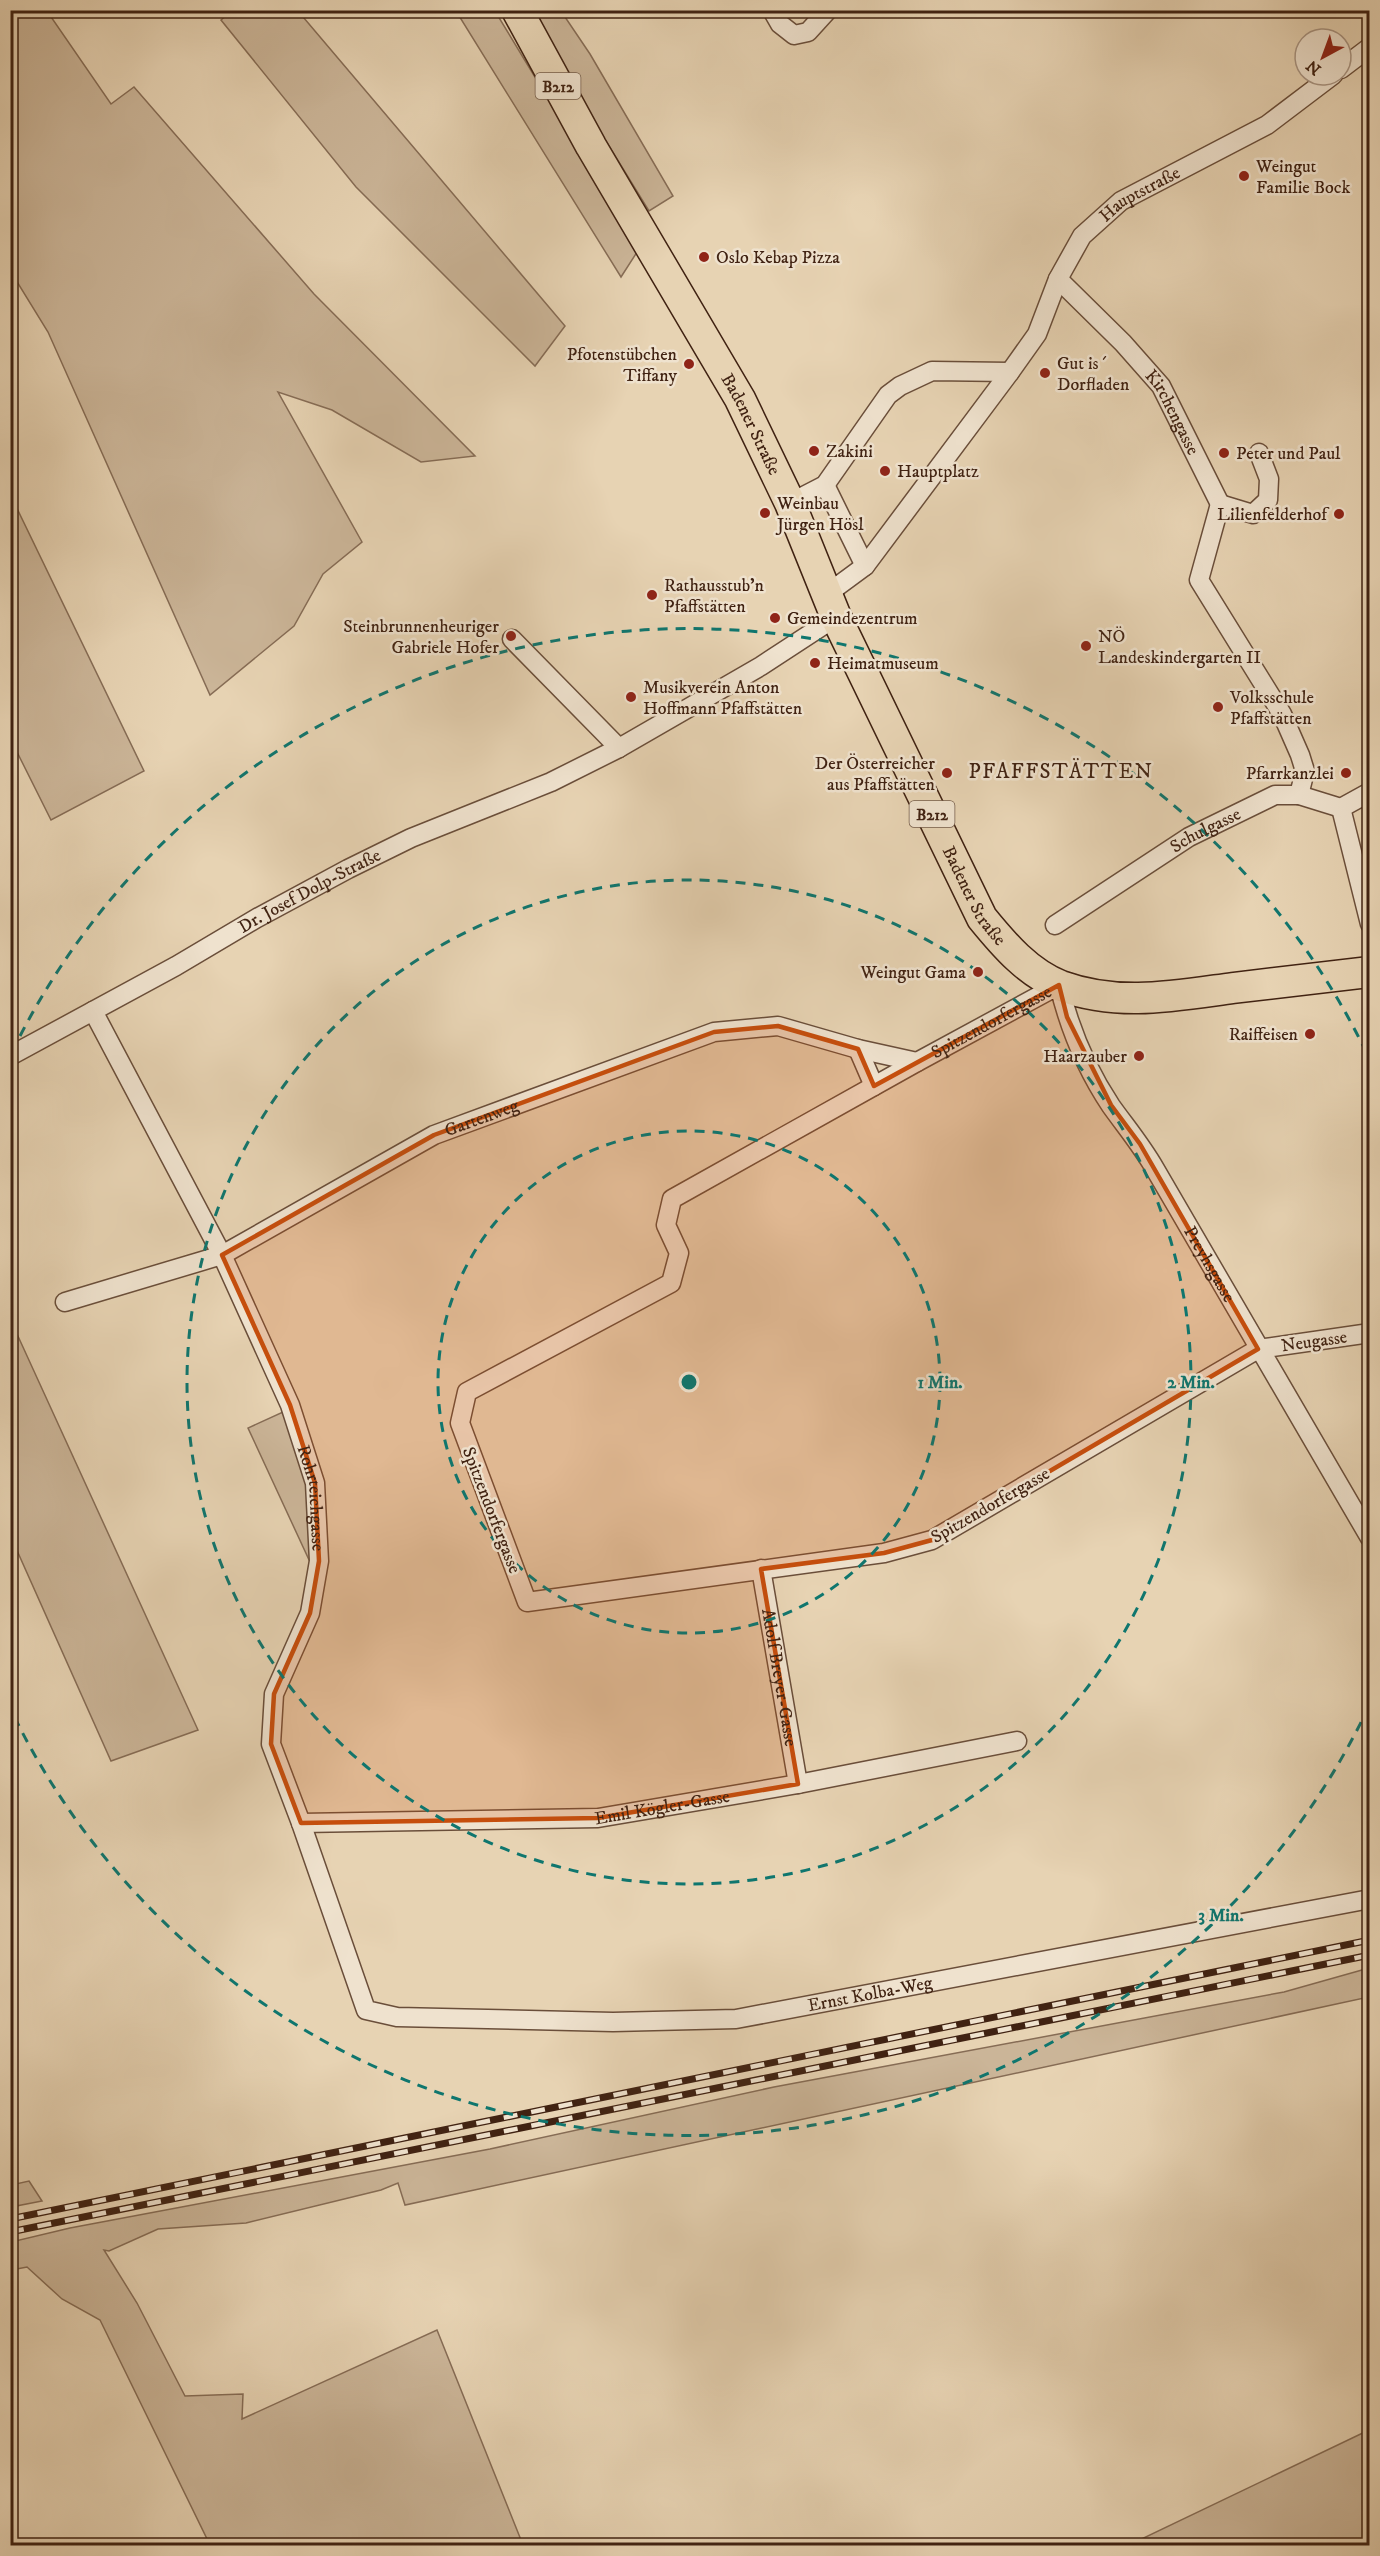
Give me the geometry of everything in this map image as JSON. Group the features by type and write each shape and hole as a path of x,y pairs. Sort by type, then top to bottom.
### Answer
{"main road":[{"name":"Badener Straße","path":"517,10 591,146 650,242 740,399 790,503 831,605 982,918 1003,943 1026,965 1059,985 1111,999 1148,999 1370,972"}],"street":[{"path":"772,10 780,24 794,35 808,32 828,10"},
{"path":"1353,60 1370,47"},
{"name":"Hauptstraße","path":"1010,372 1037,334 1058,279 1082,236 1121,201 1267,125 1317,87"},
{"name":"Kirchengasse","path":"1058,279 1123,343 1161,386 1220,504"},
{"path":"790,503 825,485 888,394 900,386 932,371 1010,372"},
{"path":"831,605 865,566 1010,372"},
{"path":"1259,453 1269,479 1268,500 1253,514 1220,504 1199,580 1282,714 1305,771 1299,795"},
{"path":"825,485 865,566"},
{"name":"Dr. Josef Dolp-Straße","path":"10,1056 348,869 411,838 551,782 619,748 761,666 831,605"},
{"path":"512,639 619,748"},
{"path":"1370,792 1341,808 1370,924"},
{"name":"Schulgasse","path":"1055,925 1189,837 1275,795 1299,795 1341,808"},
{"name":"Spitzendorfergasse","path":"1059,985 672,1199 666,1225 679,1253 672,1283 467,1392 460,1423 527,1602 884,1553 932,1540 1258,1348"},
{"name":"Preyhsgasse","path":"1059,985 1067,1017 1085,1058 1111,1105 1140,1144 1370,1538"},
{"name":"Rohrteichgasse","path":"93,1011 222,1254 290,1405 315,1483 319,1561 310,1613 274,1694 271,1744 366,2010"},
{"name":"Gartenweg","path":"65,1302 222,1254 434,1135 714,1032 778,1026 858,1049 917,1062"},
{"path":"858,1049 874,1086"},
{"name":"Neugasse","path":"1258,1348 1370,1333"},
{"name":"Adolf Breyer-Gasse","path":"761,1569 798,1784"},
{"name":"Emil Kögler-Gasse","path":"301,1823 598,1818 798,1784 1017,1741"},
{"name":"Ernst Kolba-Weg","path":"366,2010 397,2016 591,2021 736,2019 1370,1899"}],"highlighted area":[{"path":"1059,985 1067,1017 1111,1105 1140,1144 1258,1349 932,1540 884,1553 761,1569 798,1784 598,1818 301,1823 271,1744 274,1694 310,1613 319,1561 315,1483 290,1405 222,1255 434,1135 714,1032 778,1026 858,1049 874,1086"}],"shaded area":[{"path":"233,10 298,11 565,326 535,366 356,187 221,20"},
{"path":"10,11 47,11 111,104 134,87 314,294 475,456 421,462 332,410 278,392 362,542 323,574 294,626 210,695 48,332 11,272"},
{"path":"456,11 495,11 639,249 621,277"},
{"path":"533,11 561,11 590,54 673,196 649,211 548,47"},
{"path":"10,494 144,771 51,820 11,740"},
{"path":"17,1334 198,1730 111,1761 11,1537 10,1337"},
{"path":"283,1412 308,1483 310,1562 248,1428"},
{"path":"1369,1968 1369,1997 405,2205 398,2183 381,2190 246,2223 158,2229 109,2251 104,2250 137,2303 185,2396 243,2394 242,2419 437,2330 523,2545 210,2545 100,2320 62,2299 27,2267 11,2270 11,2242 70,2228 490,2149 774,2087 1284,1992"},
{"path":"29,2181 42,2201 11,2207 11,2185"},
{"path":"1369,2430 1369,2545 1129,2545"}],"railway":[{"path":"10,2219 1370,1940"},
{"path":"10,2232 1370,1955"}],"place":[{"name":"Weingut Familie Bock","path":"1244,176"},
{"name":"Oslo Kebap Pizza","path":"704,257"},
{"name":"Pfotenstübchen Tiffany","path":"689,364"},
{"name":"Gut is´ Dorfladen","path":"1045,373"},
{"name":"Zakini","path":"814,451"},
{"name":"Peter und Paul","path":"1224,453"},
{"name":"Hauptplatz","path":"885,471"},
{"name":"Weinbau Jürgen Hösl","path":"765,513"},
{"name":"Lilienfelderhof","path":"1339,514"},
{"name":"Rathausstub'n Pfaffstätten","path":"652,595"},
{"name":"Gemeindezentrum","path":"775,618"},
{"name":"Steinbrunnenheuriger Gabriele Hofer","path":"511,636"},
{"name":"NÖ Landeskindergarten II","path":"1086,646"},
{"name":"Heimatmuseum","path":"815,663"},
{"name":"Musikverein Anton Hoffmann Pfaffstätten","path":"631,697"},
{"name":"Volksschule Pfaffstätten","path":"1218,707"},
{"name":"Der Österreicher aus Pfaffstätten","path":"947,773"},
{"name":"Pfarrkanzlei","path":"1346,773"},
{"name":"Weingut Gama","path":"978,972"},
{"name":"Raiffeisen","path":"1310,1034"},
{"name":"Haarzauber","path":"1139,1056"}],"district":[{"name":"PFAFFSTÄTTEN","path":"1061,771"}]}
